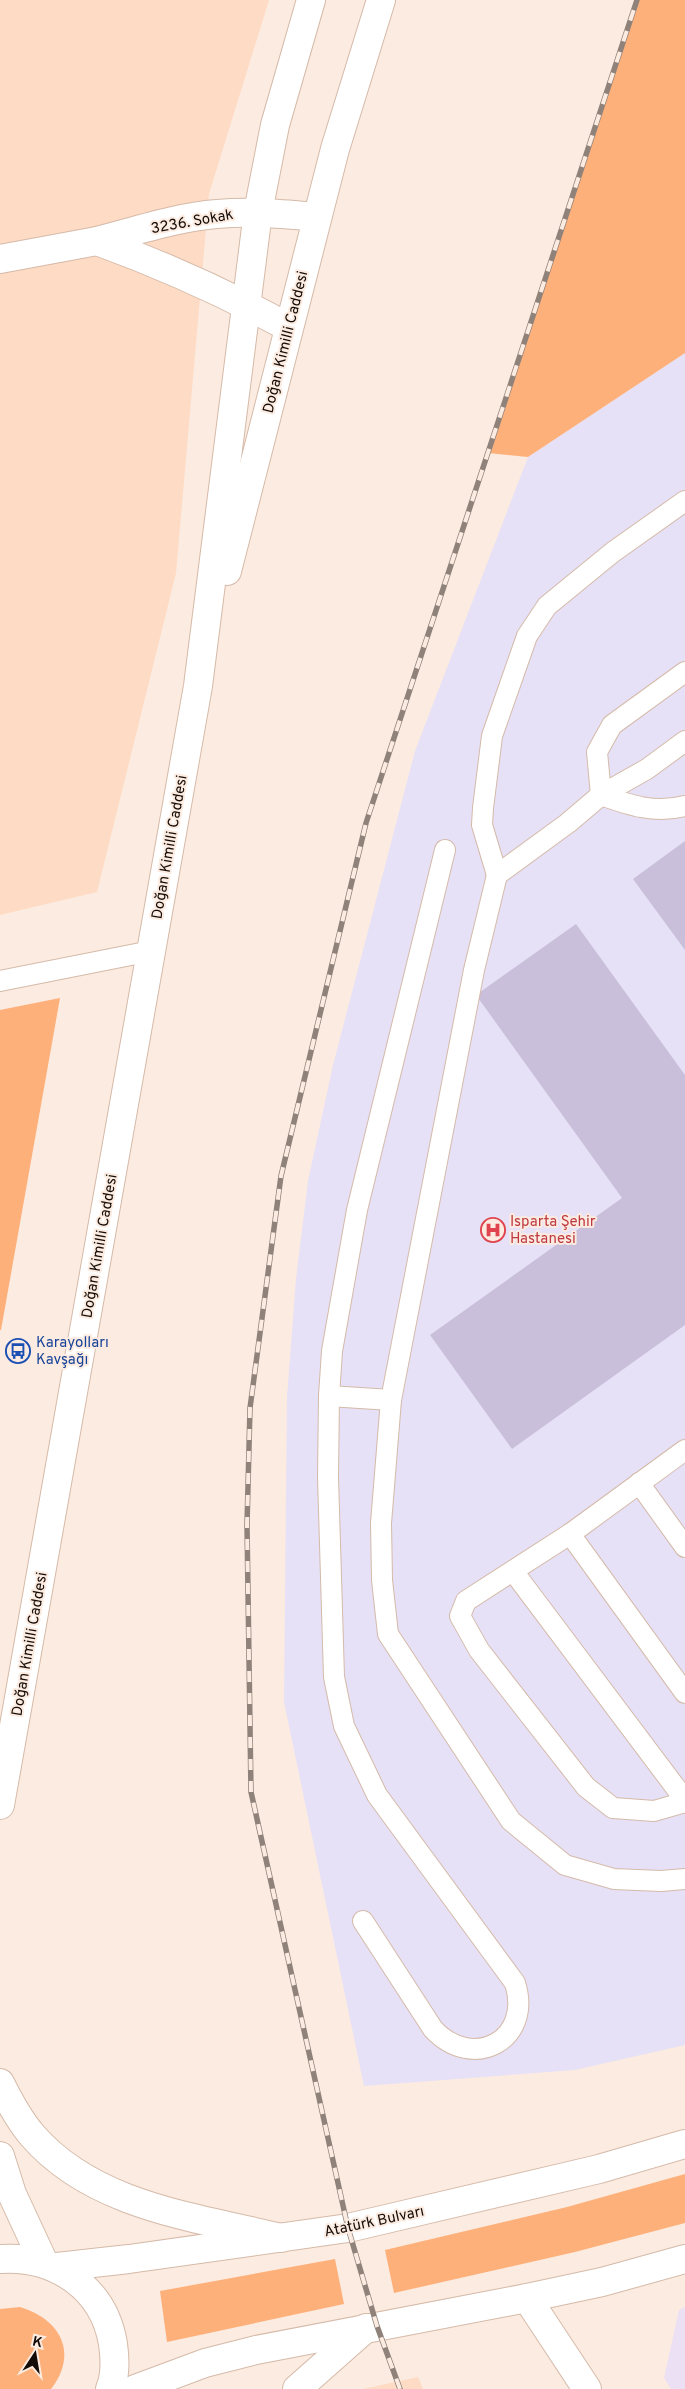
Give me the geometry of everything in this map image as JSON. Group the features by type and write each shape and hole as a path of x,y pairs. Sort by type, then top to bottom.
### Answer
{"main road":[{"name":"Doğan Kimilli Caddesi","path":"0,1805 198,686 258,212 275,125 311,0"},
{"name":"Doğan Kimilli Caddesi","path":"198,686 317,216 335,149 381,0"},
{"name":"3236. Sokak","path":"0,259 97,242 206,215 258,212 317,216"},
{"name":"3236. Sokak","path":"97,242 145,259 245,304 288,327"},
{"path":"0,2083 11,2104 31,2134 56,2159 88,2180 163,2211 282,2238"},
{"name":"Atatürk Bulvarı","path":"51,2265 282,2238 348,2228 599,2169 685,2144"},
{"path":"0,2156 12,2194 51,2265"},
{"path":"0,2259 30,2259 51,2265 81,2283 99,2304 111,2330 115,2358 110,2389"},
{"path":"135,2389 205,2363 366,2328 602,2282 685,2259"},
{"path":"527,2298 587,2389"},
{"path":"297,2389 366,2328"}],"lane":[{"path":"685,501 613,552 547,606 527,636 492,736 482,825 497,875 470,989 391,1400 381,1524 382,1580 388,1634 511,1821 565,1866 614,1879 661,1881 685,1879"},
{"path":"601,795 597,752 612,725 685,672"},
{"path":"497,875 568,823 601,795 647,769 685,741"},
{"path":"601,795 640,808 670,810 685,806"},
{"path":"363,1921 432,2029 443,2040 456,2047 470,2050 485,2048 498,2042 508,2033 515,2022 518,2009 519,1996 515,1983 377,1795 344,1726 334,1677 328,1477 329,1396 332,1351 357,1210 445,850"},
{"path":"0,981 151,951"},
{"path":"329,1396 391,1400"},
{"path":"513,1571 685,1801 654,1812 613,1808 586,1787 479,1650 460,1616 466,1601 570,1534 685,1450"},
{"path":"639,1483 685,1547"},
{"path":"570,1534 685,1693"}],"shaded area":[{"path":"0,0 269,0 209,194 176,573 97,892 0,915"},
{"path":"637,0 685,0 685,353 528,457 488,453"},
{"name":"Isparta Şehir Hastanesi","path":"685,353 685,2045 575,2070 364,2086 284,1702 287,1397 296,1279 308,1181 333,1065 415,751 528,457"},
{"path":"60,998 1,1330 0,1330 0,1010"},
{"path":"685,2174 685,2223 575,2252 394,2293 385,2250 567,2207"},
{"path":"335,2259 344,2304 167,2342 160,2291"},
{"path":"20,2307 34,2312 46,2320 61,2339 64,2350 64,2363 51,2389 0,2389 0,2309"},
{"path":"685,2307 685,2389 671,2389 664,2378 679,2310"},
{"path":"418,2377 423,2389 363,2389"}],"building":[{"path":"685,841 685,950 633,879"},
{"path":"576,924 685,1075 685,1325 512,1449 430,1335 622,1198 476,995"}],"railway":[{"path":"400,2389 377,2326 348,2228 251,1792 247,1525 250,1408 281,1176 366,823 637,0"}],"place":[{"name":"Isparta Şehir Hastanesi","path":"493,1230"},
{"name":"Karayolları Kavşağı","path":"18,1351"}]}
